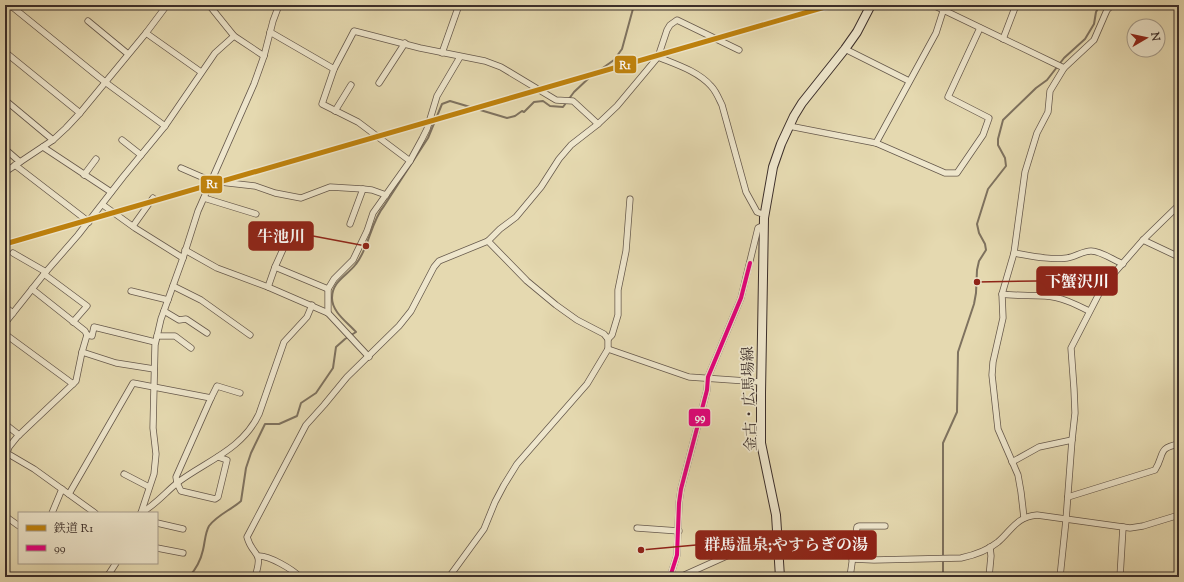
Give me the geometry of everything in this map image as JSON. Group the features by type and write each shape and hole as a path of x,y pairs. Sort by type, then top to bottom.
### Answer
{"street":[{"path":"5,11 10,5 106,82 165,126"},
{"path":"5,172 53,140 80,113 146,33 167,5"},
{"path":"210,5 234,36 264,56"},
{"path":"141,512 154,474 156,454 153,428 156,339 198,211 254,84 279,5"},
{"path":"442,53 458,5"},
{"name":"金古・広馬場線","path":"780,577 776,515 761,443 764,219 773,167 789,126 802,103 858,32 871,5"},
{"path":"933,5 944,8 980,28 1064,68"},
{"path":"1003,39 1016,5"},
{"path":"1024,518 1020,482 998,429 992,375 993,362 1003,318 1002,294 1014,253 1025,172 1038,133 1048,112 1050,91 1064,68 1094,40 1107,10 1112,5"},
{"path":"876,143 936,33 944,8"},
{"path":"255,577 259,565 259,556 248,543 247,537 306,425 347,378 412,311 434,267 439,261 488,241 500,229 516,217 541,187 571,145 598,124 617,106 658,57 667,30 673,22 677,20 739,50"},
{"path":"88,22 128,54"},
{"path":"789,126 876,143 945,173 957,173 984,135 989,118 948,97 980,28"},
{"path":"410,161 358,122 322,104 334,69 354,31 442,53 485,61 501,67 556,100 573,101 598,124"},
{"path":"270,32 334,69"},
{"path":"146,33 201,72"},
{"path":"5,323 45,273 89,222 111,192 165,126 201,72 220,47 234,36"},
{"path":"379,83 405,43"},
{"path":"846,49 909,81"},
{"path":"5,52 80,113"},
{"path":"328,313 328,290 334,279 353,260 367,231 373,213 410,161 427,129 437,96 460,57"},
{"path":"658,57 702,78 717,94 724,112 746,192 757,212 764,219 758,228 741,298 708,377 707,390 681,489 679,502 677,556 670,577"},
{"path":"335,111 351,85"},
{"path":"5,100 53,140"},
{"path":"122,140 141,155"},
{"path":"43,147 111,192"},
{"path":"5,149 20,162"},
{"path":"84,175 96,159"},
{"path":"15,165 89,222"},
{"path":"181,168 212,181 255,186 275,193 301,198 330,187 372,190 386,195"},
{"path":"350,224 363,189"},
{"path":"133,226 153,198"},
{"path":"204,198 256,214"},
{"path":"608,339 612,335 618,315 618,290 626,251 630,199"},
{"path":"103,204 133,226 183,258"},
{"path":"1060,577 1075,413 1071,348 1103,286 1143,240 1179,205"},
{"path":"268,287 293,227"},
{"path":"1143,240 1179,257"},
{"path":"449,577 484,529 495,502 517,464 587,384 608,349 608,339 604,334 577,320 556,305 527,280 488,241"},
{"path":"185,250 218,268 312,305 328,313 369,357"},
{"path":"1014,253 1058,259 1090,251 1123,264"},
{"path":"13,253 45,273 87,306 74,322"},
{"path":"276,267 328,290"},
{"path":"173,286 201,300 250,335"},
{"path":"32,289 85,331 87,335 76,381 19,435 6,452 34,469 94,512"},
{"path":"131,291 168,300"},
{"path":"1002,294 1016,296 1045,296 1068,301 1090,310"},
{"path":"142,512 177,483 218,457 244,437 254,423 265,399 284,342 307,317 312,305"},
{"path":"5,306 13,313"},
{"path":"164,311 179,320 186,319 207,333"},
{"path":"87,335 92,336 94,327 156,339 175,336 191,348"},
{"path":"5,334 73,384"},
{"path":"608,349 689,377 708,377 761,382"},
{"path":"82,352 116,363 154,369"},
{"path":"69,494 133,383 211,398"},
{"path":"218,457 227,460 218,497 215,500 181,491 176,477 217,386 240,393"},
{"path":"5,424 19,435"},
{"path":"1012,462 1039,447 1072,440"},
{"path":"1068,497 1156,470 1163,450 1168,446 1179,444"},
{"path":"124,474 149,487"},
{"path":"52,512 62,489"},
{"path":"852,559 874,560 961,558 982,553 998,542 1016,523 1024,518 1037,515 1123,527 1143,526 1179,515"},
{"path":"5,516 18,525"},
{"path":"158,523 183,529"},
{"path":"850,577 857,527 885,526"},
{"path":"1120,577 1123,527"},
{"path":"637,528 679,532"},
{"path":"680,577 729,556 746,551 778,547"},
{"path":"989,577 991,556 990,547"},
{"path":"158,548 183,553"},
{"path":"259,556 264,556 294,571 300,577"},
{"path":"107,577 115,564"}],"waterway":[{"path":"189,577 201,557 209,526 212,522 241,501 246,468 251,453 265,424 279,424 297,416 301,403 316,393 333,368 336,347 356,332 334,308 332,298 334,287 360,258 376,219 428,138 442,104 450,101 507,118 515,116 522,111 524,112 534,102 543,101 550,106 563,107 574,92 590,77 614,60 622,49 634,5"},
{"path":"943,577 943,443 957,412 958,352 974,304 979,261 986,250 977,224 988,189 1006,166 1005,158 998,145 1003,120 1036,88 1047,80 1064,58 1085,39 1094,24 1096,12 1100,5"}],"rail line":[{"name":"R1","path":"5,244 832,5"}],"transit line":[{"name":"99","path":"670,577 677,555 681,489 707,390 708,377 741,298 750,263"}],"place":[{"name":"牛池川","path":"366,246"},
{"name":"下蟹沢川","path":"977,282"},
{"name":"群馬温泉;やすらぎの湯","path":"641,550"}]}
